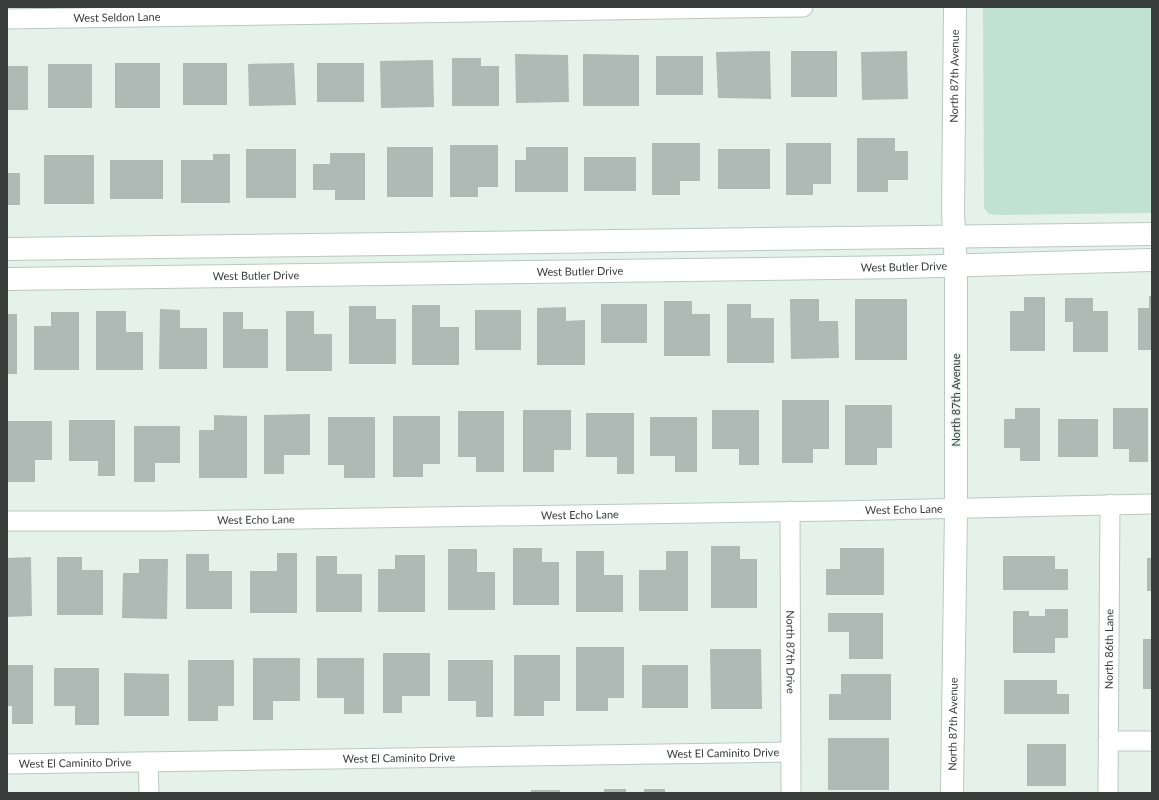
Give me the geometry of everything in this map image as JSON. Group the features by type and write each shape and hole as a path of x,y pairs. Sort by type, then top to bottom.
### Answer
{"street":[{"name":"West Seldon Lane","path":"7,19 803,7"},
{"name":"North 87th Avenue","path":"952,793 956,508 956,266 953,212 955,7"},
{"path":"7,249 1152,234"},
{"name":"West Butler Drive","path":"7,279 956,266 1152,260"},
{"name":"North 86th Lane","path":"1108,793 1110,504"},
{"name":"West Echo Lane","path":"7,521 168,521 1152,504"},
{"name":"North 87th Drive","path":"790,511 791,793"},
{"path":"1108,741 1152,741"},
{"name":"West El Caminito Drive","path":"7,764 790,752"},
{"path":"148,762 149,793"}],"green space":[{"path":"983,7 1152,7 1152,213 1002,215 989,214 984,208"}],"building":[{"path":"770,51 771,99 718,98 716,52"},
{"path":"791,51 837,51 837,97 791,97"},
{"path":"907,51 908,99 862,100 861,52"},
{"path":"515,54 568,55 569,102 516,103"},
{"path":"583,54 639,55 639,106 583,106"},
{"path":"656,56 703,56 703,95 656,95"},
{"path":"452,58 481,58 481,66 499,66 499,106 452,106"},
{"path":"433,60 434,107 381,108 380,61"},
{"path":"115,63 160,63 160,108 115,108"},
{"path":"183,63 227,63 227,105 183,105"},
{"path":"294,63 296,105 249,106 248,64"},
{"path":"317,63 364,63 364,102 317,102"},
{"path":"48,64 92,64 92,108 48,108"},
{"path":"7,66 28,66 28,110 7,110"},
{"path":"857,138 895,138 895,151 908,151 908,180 888,180 888,192 857,192"},
{"path":"652,143 700,143 700,181 680,181 680,195 652,195"},
{"path":"786,143 831,143 831,184 813,184 813,195 786,195"},
{"path":"450,145 498,145 498,187 478,187 478,197 450,197"},
{"path":"387,147 433,147 433,197 387,197"},
{"path":"526,147 568,147 568,192 515,192 515,160 526,160"},
{"path":"246,149 296,149 296,198 246,198"},
{"path":"718,149 770,149 770,189 718,189"},
{"path":"330,153 365,153 365,200 335,200 335,190 313,190 313,164 330,164"},
{"path":"213,154 230,154 230,203 181,203 181,160 213,160"},
{"path":"44,155 94,155 94,204 44,204"},
{"path":"584,157 636,157 636,191 584,191"},
{"path":"110,160 163,160 163,199 110,199"},
{"path":"7,173 20,173 20,205 7,205"},
{"path":"1149,296 1152,296 1152,350 1138,350 1138,308 1149,308"},
{"path":"1024,297 1045,297 1045,351 1010,351 1010,311 1024,311"},
{"path":"1065,298 1093,298 1093,311 1108,311 1108,352 1073,352 1073,322 1065,322"},
{"path":"790,299 819,299 819,321 838,321 839,358 791,359"},
{"path":"855,299 907,299 907,360 855,360"},
{"path":"664,301 692,301 692,314 710,314 710,356 664,356"},
{"path":"601,304 647,304 647,343 601,343"},
{"path":"727,304 751,304 751,318 774,318 774,363 727,363"},
{"path":"412,305 440,305 440,327 459,327 459,365 412,365"},
{"path":"349,306 376,306 376,319 396,319 396,364 349,364"},
{"path":"566,307 566,321 585,320 585,365 537,365 537,308"},
{"path":"160,309 180,310 180,328 207,328 207,369 159,369"},
{"path":"475,310 521,310 521,350 475,350"},
{"path":"96,311 126,311 126,332 143,332 143,370 96,370"},
{"path":"286,311 314,311 314,334 332,334 332,371 286,371"},
{"path":"51,312 79,312 79,370 34,370 34,326 51,326"},
{"path":"223,312 243,312 243,329 268,329 268,368 223,368"},
{"path":"7,314 17,314 17,374 7,374"},
{"path":"782,400 829,400 829,449 813,449 813,463 782,463"},
{"path":"845,405 892,405 892,448 877,448 877,465 845,465"},
{"path":"1015,408 1040,408 1040,461 1020,461 1020,448 1004,448 1004,419 1015,419"},
{"path":"1113,408 1148,408 1148,462 1129,462 1129,449 1113,449"},
{"path":"523,410 571,410 571,450 554,450 554,472 523,472"},
{"path":"712,410 759,410 759,465 739,465 739,449 712,449"},
{"path":"458,411 504,411 504,472 476,472 476,457 458,457"},
{"path":"586,413 634,413 634,474 617,474 617,457 586,457"},
{"path":"310,414 310,455 284,455 284,474 264,474 264,415"},
{"path":"214,415 247,416 247,478 199,478 199,430 214,430"},
{"path":"393,416 440,416 440,464 423,464 423,477 393,477"},
{"path":"328,417 375,417 375,478 344,478 344,465 328,465"},
{"path":"650,417 697,417 697,472 675,472 675,456 650,456"},
{"path":"1058,419 1098,419 1098,457 1058,457"},
{"path":"69,420 115,420 115,476 98,476 98,461 69,461"},
{"path":"7,421 52,421 52,460 35,460 35,482 7,482"},
{"path":"134,426 180,426 180,463 155,463 155,482 134,482"},
{"path":"711,546 740,546 740,559 757,559 757,608 711,608"},
{"path":"513,548 542,548 542,562 559,562 559,605 513,605"},
{"path":"840,548 884,548 884,595 826,595 826,569 840,569"},
{"path":"448,549 477,549 477,572 495,572 495,610 448,610"},
{"path":"576,551 604,551 604,575 623,575 623,612 576,612"},
{"path":"666,551 688,551 688,611 639,611 639,570 666,570"},
{"path":"277,553 297,553 297,613 250,613 250,571 277,571"},
{"path":"186,554 209,554 209,571 232,571 232,609 186,609"},
{"path":"395,555 425,555 425,612 378,612 378,569 395,569"},
{"path":"316,556 337,556 337,574 362,574 362,612 316,612"},
{"path":"1003,556 1055,556 1055,569 1068,569 1068,590 1003,590"},
{"path":"31,557 32,616 7,617 7,558"},
{"path":"57,557 82,557 82,570 103,570 103,615 57,615"},
{"path":"1147,558 1152,558 1152,591 1147,591"},
{"path":"139,559 168,559 167,619 122,618 123,573 139,573"},
{"path":"1045,609 1068,609 1068,638 1055,638 1055,653 1013,653 1013,611 1029,611 1029,616 1045,616"},
{"path":"828,613 883,613 883,659 849,659 849,632 828,632"},
{"path":"1143,639 1152,639 1152,689 1143,689"},
{"path":"576,647 624,647 624,698 608,698 608,711 576,711"},
{"path":"710,649 761,649 762,709 711,709"},
{"path":"383,653 430,653 430,696 402,696 402,713 383,713"},
{"path":"514,655 560,655 560,701 544,701 544,716 514,716"},
{"path":"253,658 300,658 300,701 273,701 273,720 253,720"},
{"path":"317,658 364,658 364,714 344,714 344,698 317,698"},
{"path":"188,660 234,660 234,706 218,706 218,721 188,721"},
{"path":"448,660 493,660 493,717 476,717 476,701 448,701"},
{"path":"7,665 33,665 33,724 12,724 12,706 7,706"},
{"path":"642,665 688,665 688,708 642,708"},
{"path":"54,668 99,668 99,725 75,725 75,706 54,706"},
{"path":"124,673 169,674 169,716 124,716"},
{"path":"841,674 891,674 891,720 829,720 829,694 841,694"},
{"path":"1004,680 1057,680 1057,694 1069,694 1069,714 1004,714"},
{"path":"828,738 889,738 889,790 828,790"},
{"path":"1027,744 1066,744 1066,786 1027,786"},
{"path":"604,789 626,789 626,793 604,793"},
{"path":"644,789 665,789 665,793 644,793"},
{"path":"531,790 560,790 560,793 531,793"}]}
